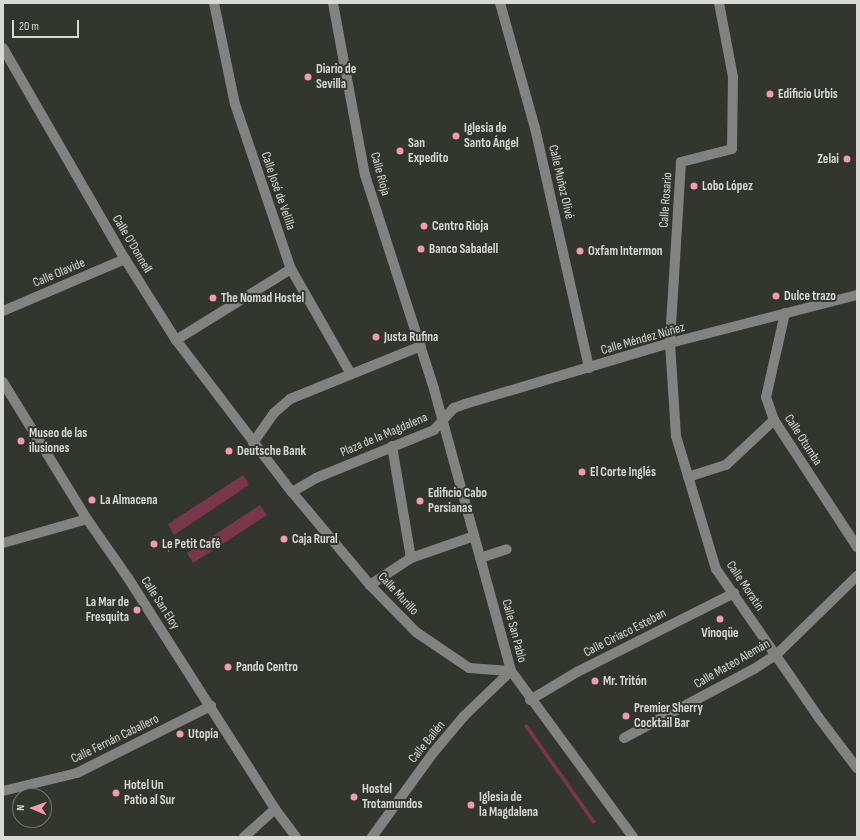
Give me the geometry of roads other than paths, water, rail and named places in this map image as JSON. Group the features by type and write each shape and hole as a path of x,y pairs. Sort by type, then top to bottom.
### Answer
{"street":[{"name":"Calle José de Velilla","path":"214,3 235,104 291,269 351,374"},
{"name":"Calle Rioja","path":"333,3 365,175 421,346"},
{"name":"Calle Muñoz Olivé","path":"500,3 535,128 589,368"},
{"name":"Calle Rosario","path":"670,343 681,162 732,149 733,77 719,3"},
{"name":"Calle O'Donnell","path":"3,48 125,259 176,340 253,443"},
{"name":"Calle Olavide","path":"3,311 125,259"},
{"path":"176,340 291,269"},
{"name":"Calle Méndez Núñez","path":"443,422 454,408 670,343 857,295"},
{"name":"Calle Otumba","path":"785,313 766,397 774,420 857,547"},
{"name":"Calle Moratín","path":"670,343 676,436 716,570 777,654 819,718 857,768"},
{"path":"292,492 253,443 274,414 290,399 421,346"},
{"name":"Plaza de la Magdalena","path":"292,492 316,478 434,430 443,422 421,346"},
{"name":"Calle San Eloy","path":"3,382 87,519 131,576 276,809 296,837"},
{"path":"688,477 726,465 774,420"},
{"name":"Calle San Pablo","path":"443,422 511,671 530,700 633,837"},
{"path":"392,446 411,558"},
{"name":"Calle Murillo","path":"292,492 370,585 416,632 469,668 511,671"},
{"path":"3,544 87,519"},
{"path":"370,585 411,558 474,536"},
{"path":"480,558 508,549"},
{"name":"Calle Mateo Alemán","path":"624,738 754,670 777,654 857,576"},
{"name":"Calle Ciriaco Esteban","path":"530,700 577,672 734,593"},
{"name":"Calle Bailén","path":"372,837 433,753 464,716 511,671"},
{"name":"Calle Fernán Caballero","path":"3,790 77,773 211,706"},
{"path":"244,837 276,809"}],"place":[{"name":"Diario de Sevilla","path":"308,77"},
{"name":"Edificio Urbis","path":"770,94"},
{"name":"Iglesia de Santo Ángel","path":"456,136"},
{"name":"San Expedito","path":"400,151"},
{"name":"Zelai","path":"847,159"},
{"name":"Lobo López","path":"694,186"},
{"name":"Centro Rioja","path":"424,226"},
{"name":"Banco Sabadell","path":"421,249"},
{"name":"Oxfam Intermon","path":"580,251"},
{"name":"Dulce trazo","path":"776,296"},
{"name":"The Nomad Hostel","path":"213,298"},
{"name":"Justa Rufina","path":"376,337"},
{"name":"Museo de las ilusiones","path":"21,441"},
{"name":"Deutsche Bank","path":"229,451"},
{"name":"El Corte Inglés","path":"582,472"},
{"name":"La Almacena","path":"92,500"},
{"name":"Edificio Cabo Persianas","path":"420,501"},
{"name":"Caja Rural","path":"284,539"},
{"name":"Le Petit Café","path":"154,544"},
{"name":"La Mar de Fresquita","path":"137,610"},
{"name":"Vinoqüe","path":"720,619"},
{"name":"Pando Centro","path":"228,667"},
{"name":"Mr. Tritón","path":"595,681"},
{"name":"Premier Sherry Cocktail Bar","path":"626,716"},
{"name":"Utopía","path":"180,734"},
{"name":"Hotel Un Patio al Sur","path":"116,793"},
{"name":"Hostel Trotamundos","path":"354,797"},
{"name":"Iglesia de la Magdalena","path":"471,805"}]}
